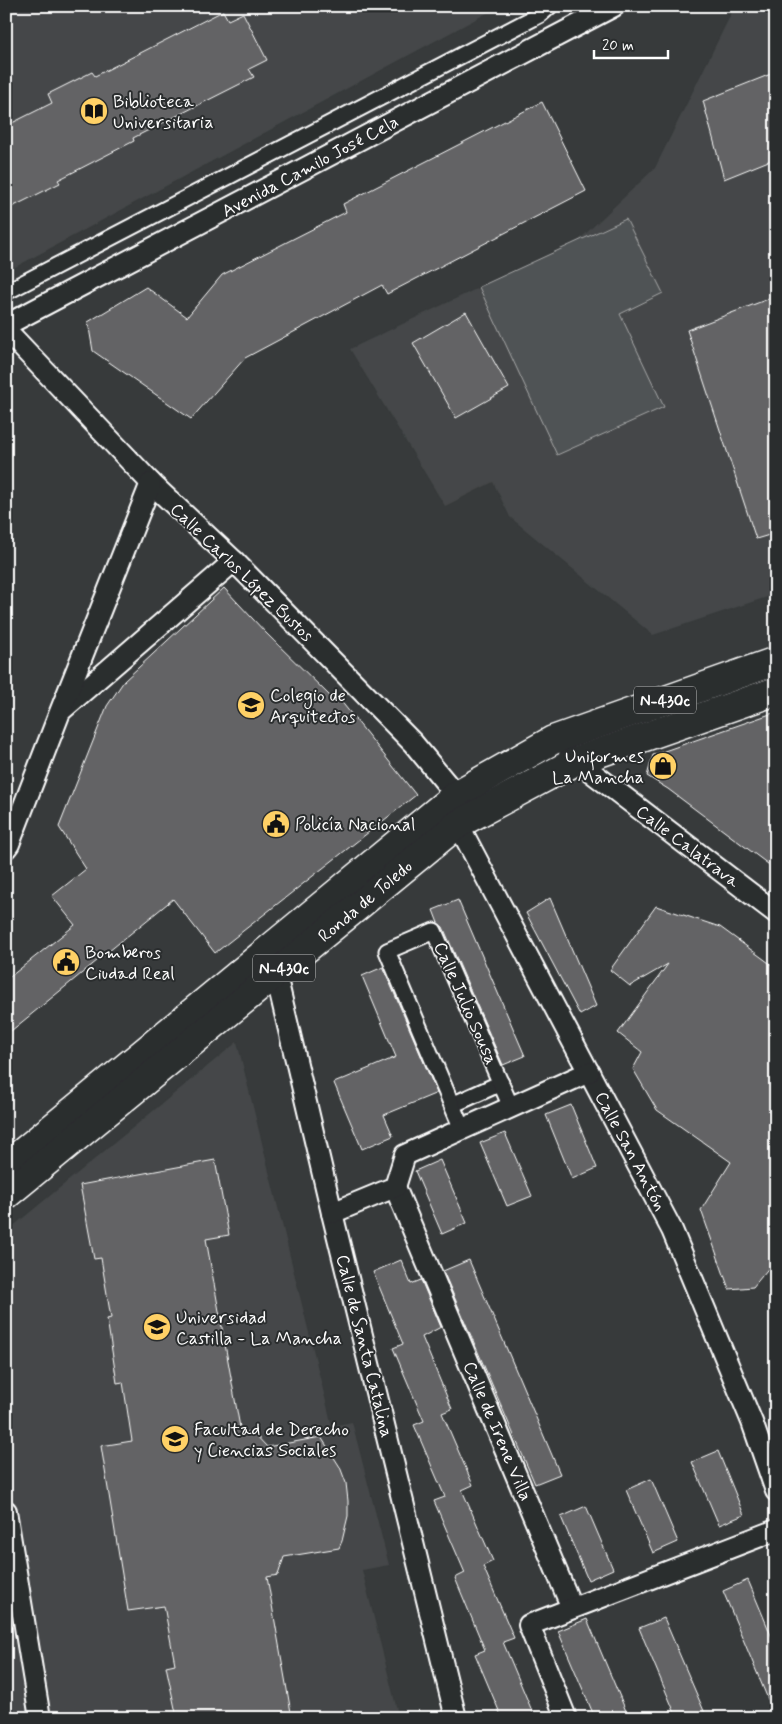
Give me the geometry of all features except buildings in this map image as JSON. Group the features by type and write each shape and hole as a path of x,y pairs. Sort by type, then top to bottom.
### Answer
{"highway":[{"name":"N-430c","path":"554,740 776,661"},
{"name":"N-430c","path":"576,761 776,691"},
{"name":"Ronda de Toledo","path":"6,1166 456,795 554,740"},
{"name":"Ronda de Toledo","path":"6,1195 458,824 576,761"}],"street":[{"name":"Avenida Camilo José Cela","path":"6,292 541,14 550,6"},
{"name":"Avenida Camilo José Cela","path":"6,325 614,6"},
{"name":"Calle Carlos López Bustos","path":"6,330 151,483 234,561 413,743 456,795"},
{"path":"6,848 151,483"},
{"path":"60,712 234,561"},
{"name":"Calle Calatrava","path":"554,740 576,761 776,913"},
{"path":"456,795 458,824"},
{"name":"Calle San Antón","path":"458,824 672,1230 752,1422 776,1491"},
{"name":"Calle Julio Sousa","path":"462,1129 387,951 434,931 511,1107"},
{"name":"Calle de Santa Catalina","path":"276,974 332,1213 456,1718"},
{"path":"332,1213 395,1187 405,1155 589,1072"},
{"name":"Calle Julio Sousa","path":"452,1105 501,1083"},
{"name":"Calle de Irene Villa","path":"395,1187 572,1608"},
{"path":"6,1511 40,1718"},
{"path":"566,1718 529,1625 776,1530"}],"shaded area":[{"path":"6,6 500,6 6,272"},
{"path":"735,6 776,6 776,594 653,635 510,517 493,482 445,506 350,349 579,240 655,168"},
{"path":"626,219 663,293 620,314 664,407 557,455 479,287"},
{"name":"Universidad Castilla - La Mancha","path":"237,1042 332,1426 352,1422 389,1565 362,1570 399,1718 6,1718 6,1232"}],"place":[{"name":"Biblioteca Universitaria","path":"94,111"},
{"name":"Colegio de Arquitectos","path":"251,705"},
{"name":"Uniformes La Mancha","path":"663,766"},
{"name":"Policía Nacional","path":"276,824"},
{"name":"Bomberos Ciudad Real","path":"66,962"},
{"name":"Universidad Castilla - La Mancha","path":"157,1327"},
{"name":"Facultad de Derecho y Ciencias Sociales","path":"175,1439"}]}
